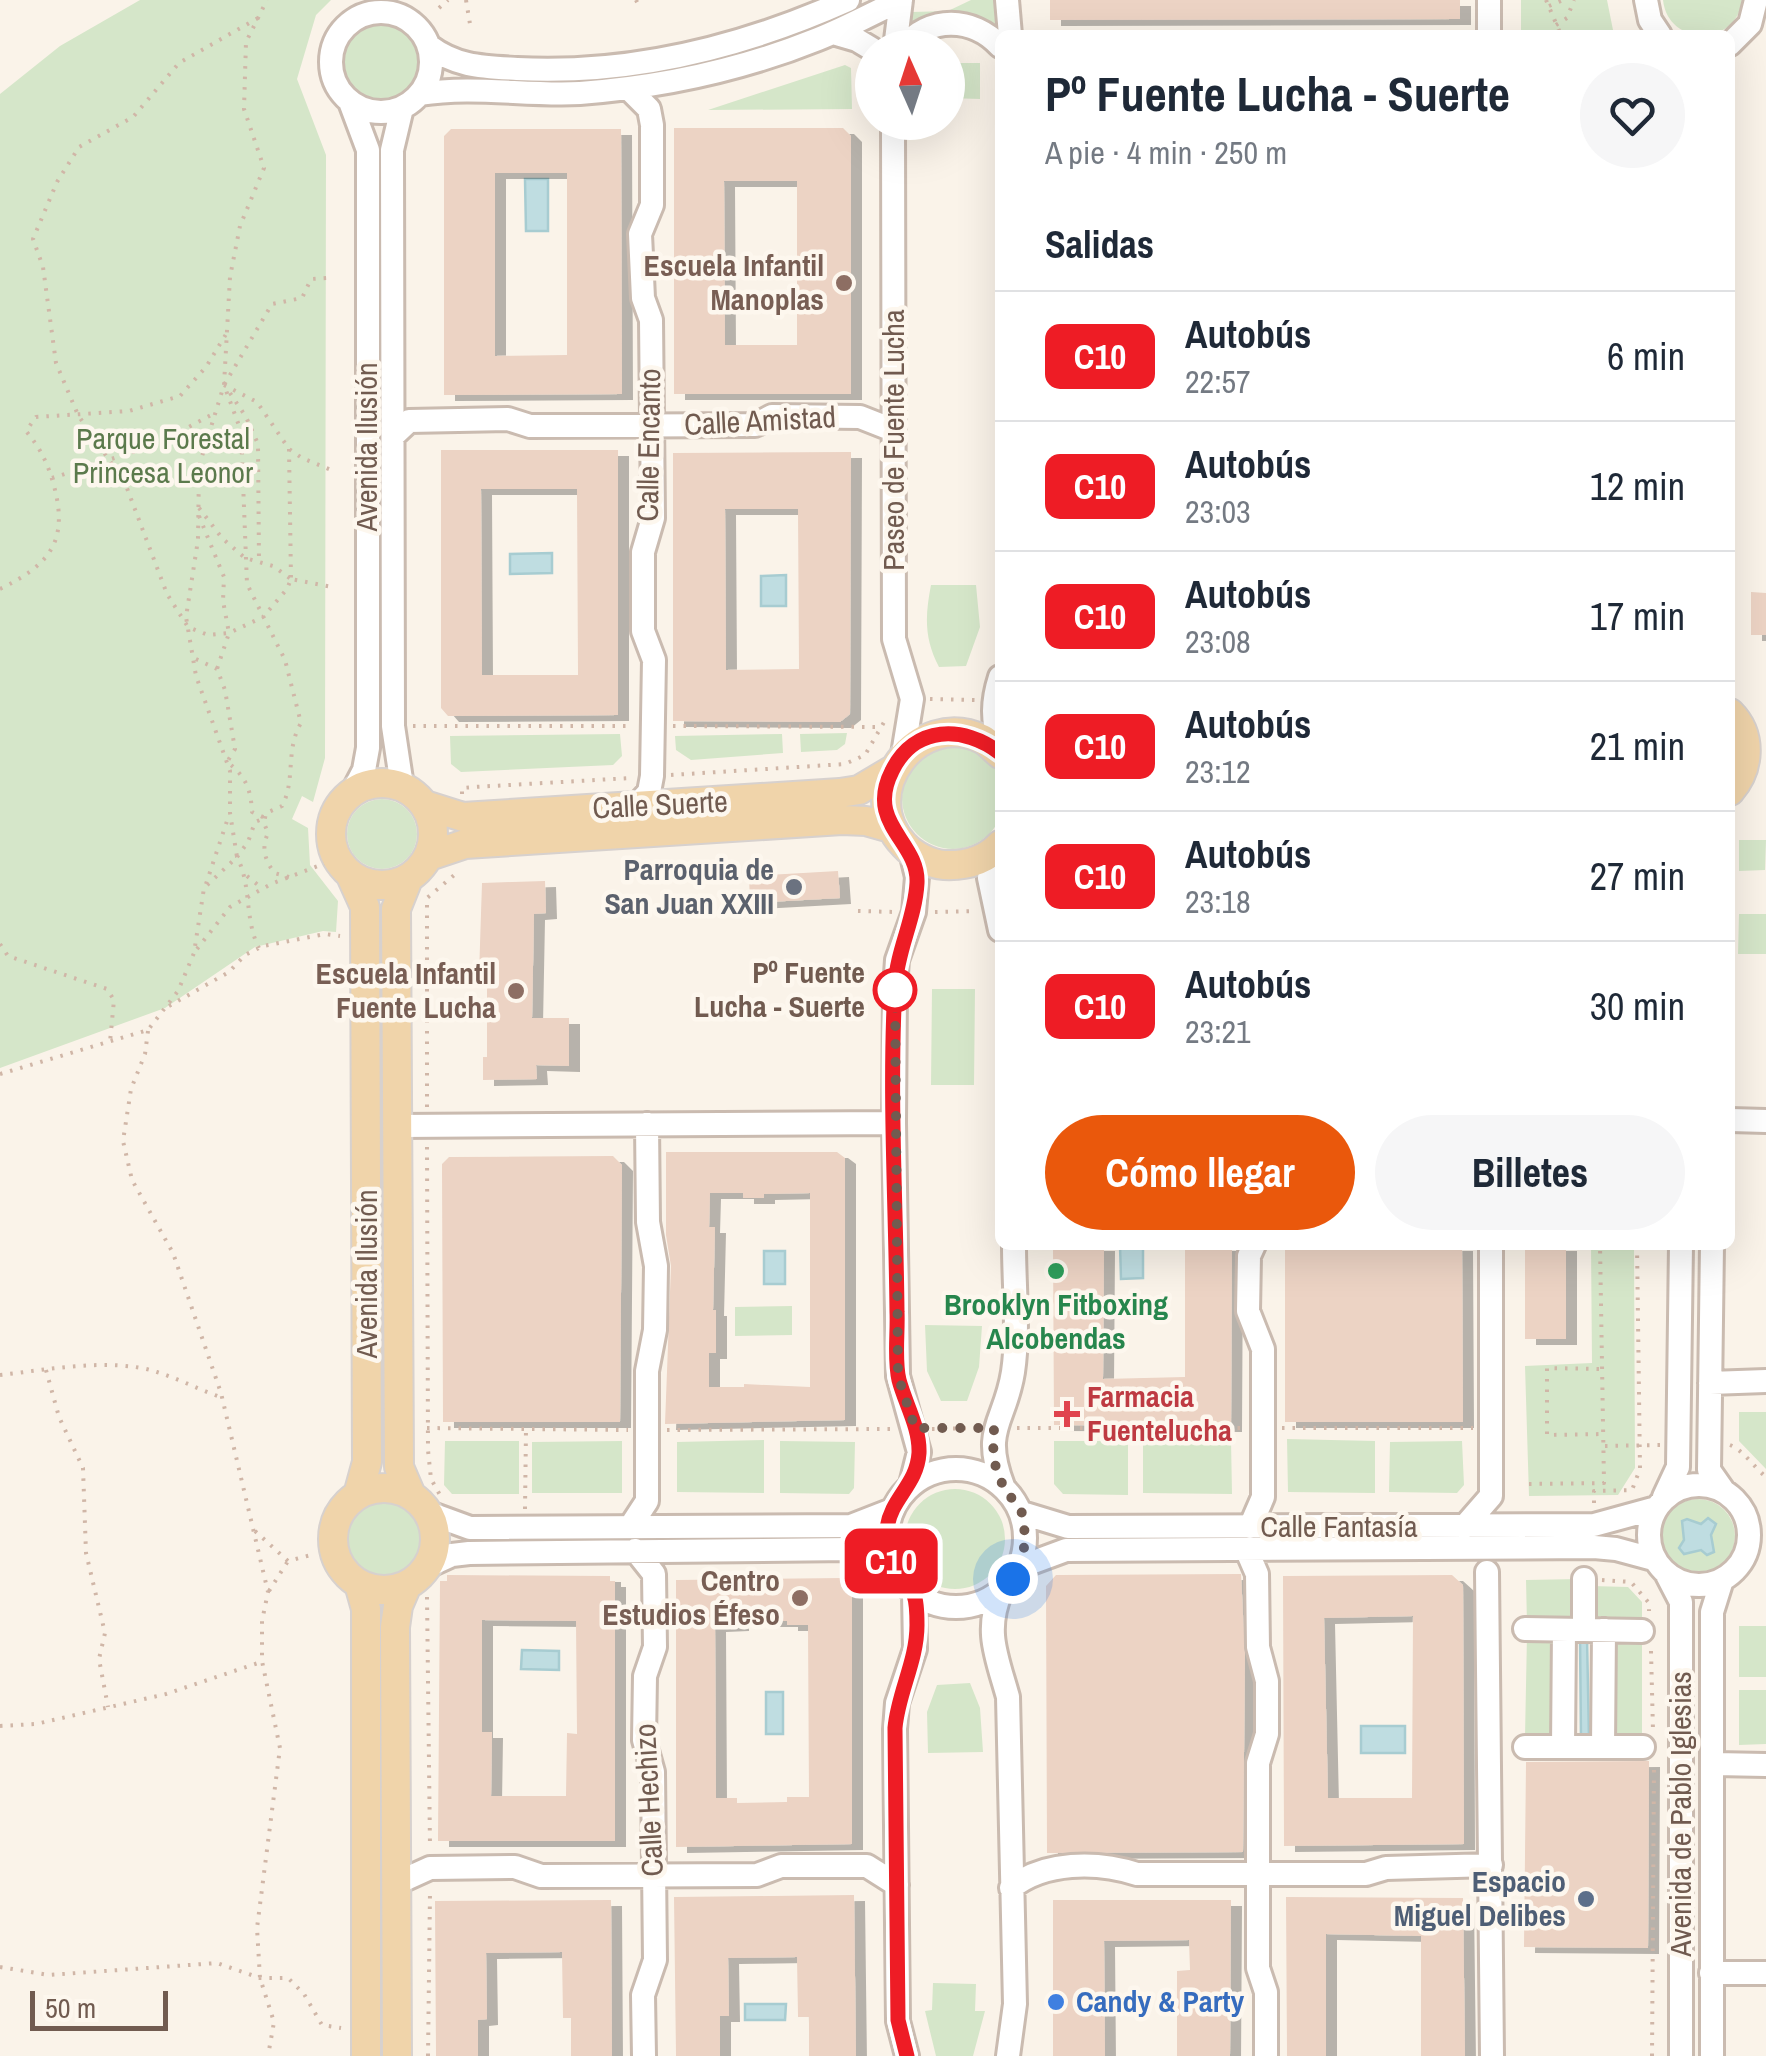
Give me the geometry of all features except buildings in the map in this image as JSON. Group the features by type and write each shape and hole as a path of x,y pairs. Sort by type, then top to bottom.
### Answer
{"main road":[{"path":"1745,720 1746,774"},
{"name":"Calle Suerte","path":"429,856 464,831 636,806 859,790 926,738 954,732 981,739 995,750"},
{"path":"897,763 885,803 891,828 911,852 938,865 969,864 995,850"},
{"path":"382,782 402,786 425,804 434,838 429,856 408,879 379,886 344,867 330,833 333,817 353,792 382,782"},
{"name":"Calle Suerte","path":"425,804 464,831 842,820 891,828"},
{"name":"Avenida Ilusión","path":"344,867 365,907 368,1451 358,1495"},
{"name":"Avenida Ilusión","path":"408,879 396,909 400,1467 428,1503"},
{"path":"396,2056 395,1627 398,1606 420,1580 436,1540 428,1503 384,1488 358,1495 346,1504 333,1532 338,1561 359,1584 374,1590 391,1590 420,1580"},
{"path":"359,1584 366,1627 366,2056"}],"street":[{"path":"429,46 447,60 468,66 549,70 659,62 739,42 848,0"},
{"path":"411,101 428,80 432,63 421,31 392,13 376,12 345,27 335,40 332,74 338,90 350,102 376,112 411,101 448,89 574,93 629,89 715,72 833,33 900,0"},
{"path":"897,30 900,0"},
{"path":"1007,0 1010,30"},
{"path":"1489,0 1489,30"},
{"path":"1646,0 1657,30"},
{"path":"1735,39 1750,24 1756,0"},
{"path":"926,30 950,23 979,29 995,42"},
{"path":"833,33 855,39"},
{"name":"Calle Encanto","path":"629,89 649,109 652,124 652,205 640,234 642,298 651,320 653,518 644,552 643,632 654,660 652,776 649,792 636,806"},
{"name":"Avenida Ilusión","path":"402,786 393,726 392,150 411,101"},
{"name":"Avenida Ilusión","path":"350,102 368,150 368,748 364,770 353,792"},
{"name":"Paseo de Fuente Lucha","path":"893,140 894,639 912,699 897,763"},
{"name":"Calle Amistad","path":"394,436 409,420 436,418 508,419 530,426 756,426 772,416 860,417 893,430"},
{"path":"911,852 917,877 914,912 897,960 894,1123 898,1376 919,1452 912,1484"},
{"path":"995,859 990,878 995,904"},
{"path":"1735,1120 1766,1121"},
{"path":"399,1126 894,1123"},
{"path":"633,1539 647,1501 648,1372 655,1330 656,1266 648,1222 647,1124"},
{"path":"1008,2056 1015,2004 1008,1697 995,1650 992,1617 1002,1592 1020,1566 1026,1542 1022,1513 1003,1486 993,1459 994,1428 1012,1376 1014,1250"},
{"path":"1252,1250 1248,1311 1262,1349 1263,1497 1249,1539 1257,1574 1258,1647 1268,1681 1267,1734 1258,1762 1258,1968 1266,1992 1266,2056"},
{"path":"1491,1250 1491,1496 1464,1538 1487,1572 1492,2056"},
{"path":"1680,1250 1678,1468 1649,1524 1648,1542 1660,1566 1684,1584 1703,1586 1722,1580 1755,1555 1749,1528 1709,1470 1712,1250"},
{"path":"1710,1383 1766,1380"},
{"path":"892,1566 887,1528 892,1510 912,1484 932,1473 955,1468 981,1472 1003,1486"},
{"path":"1660,1503 1682,1487 1703,1484 1766,1518"},
{"path":"1487,1572 1520,1537 1491,1496"},
{"path":"428,1503 470,1528 524,1528 633,1539 852,1550 892,1566 914,1593 940,1606 972,1606 1002,1592"},
{"name":"Calle Fantasía","path":"1520,1537 1594,1525 1660,1503"},
{"path":"420,1580 452,1555 851,1526 892,1510"},
{"name":"Calle Fantasía","path":"1022,1513 1068,1528 1249,1539"},
{"name":"Calle Fantasía","path":"1020,1566 1066,1550 1249,1539 1520,1537 1616,1548 1660,1566"},
{"name":"Calle Hechizo","path":"633,1539 654,1574 655,1646 645,1676 644,1740 653,1772 655,1960 642,1994 644,2056"},
{"name":"Avenida de Pablo Iglesias","path":"1660,1566 1681,1602 1681,2056"},
{"path":"1584,1578 1584,1630 1603,1747"},
{"name":"Avenida de Pablo Iglesias","path":"1712,2056 1712,1612 1722,1580"},
{"path":"907,2056 898,2020 895,1728 897,1703 915,1649 914,1593"},
{"path":"1525,1629 1642,1631"},
{"path":"1563,1747 1584,1630"},
{"path":"1524,1747 1643,1747"},
{"path":"1714,1764 1766,1764"},
{"path":"397,1883 430,1868 515,1867 542,1876 758,1875 781,1866 867,1866 897,1885"},
{"path":"1010,1888 1027,1875 1045,1869 1115,1867 1138,1874 1258,1875 1366,1874 1386,1868 1491,1866"},
{"path":"1711,1973 1766,1973"}],"path":[{"path":"262,889 246,875 237,857 227,762 196,676 186,617 198,540 199,466 224,385 230,276 240,226 264,168 244,108 246,42 267,0"},
{"path":"439,8 448,0"},
{"path":"466,0 472,30"},
{"path":"636,0 640,8"},
{"path":"1558,30 1547,3 1563,0"},
{"path":"1556,25 1567,18 1574,0"},
{"path":"258,18 179,63 133,116 79,147 33,238 44,266 56,363 78,415 125,484 166,594 188,627 208,634 230,634 263,617 287,589 289,449"},
{"path":"224,385 272,304 302,298 311,279 328,278"},
{"path":"0,590 31,574 56,544 62,520 42,451 26,431 36,417 128,411 180,396 206,367 229,330"},
{"path":"224,385 256,402 289,449 331,470"},
{"path":"224,385 241,430 246,584 285,660 301,723 292,748 290,792 282,806 266,813 265,818 266,859 274,873 289,877"},
{"path":"224,385 246,417 258,444 259,562"},
{"path":"52,478 155,445 216,412"},
{"path":"199,512 245,558 273,566 290,580 332,588"},
{"path":"199,512 224,577 223,601 230,634 218,669 234,749 227,762"},
{"path":"193,658 218,669"},
{"path":"428,1503 428,898 464,868 462,788 845,764 865,755 884,726 890,704 995,689"},
{"path":"227,762 251,790 252,812 265,818"},
{"path":"230,813 204,888 194,953 178,991 148,1030 123,1141 132,1180 174,1254 222,1398 268,1592"},
{"path":"204,888 237,857 255,822 265,818"},
{"path":"194,953 230,907 289,877 344,867"},
{"path":"246,875 250,929 259,948"},
{"path":"165,1008 230,972 245,955 259,948 325,934 340,936"},
{"path":"0,944 8,956 108,989 114,1000 110,1042"},
{"path":"0,1074 148,1030"},
{"path":"1528,1484 1604,1483 1600,1250"},
{"path":"0,1375 78,1366 133,1367 156,1371 222,1398"},
{"path":"1602,1368 1546,1368 1547,1435 1603,1434"},
{"path":"46,1370 60,1417 84,1468 86,1553 104,1633 99,1659 108,1707"},
{"path":"427,1428 1490,1428"},
{"path":"524,1528 526,1429"},
{"path":"1603,1446 1639,1445"},
{"path":"255,1531 288,1561"},
{"path":"268,2056 274,2022 260,1978 257,1928 280,1748 262,1661 262,1621 268,1592 288,1561 315,1554"},
{"path":"420,1580 430,1868 428,2056"},
{"path":"0,1726 36,1724 166,1694 262,1661"},
{"path":"0,1966 49,1975 217,1963 260,1978 288,1978 304,1994 322,2025 340,2028"}],"green space":[{"name":"Parque Forestal Princesa Leonor","path":"140,0 331,0 316,15 297,79 326,155 325,758 313,802 302,796 292,819 308,828 310,865 338,901 336,932 323,931 255,947 165,1008 0,1068 0,94 60,46"},
{"path":"971,0 999,0 998,26 908,30 912,12 948,11"},
{"path":"1521,0 1607,0 1613,30 1521,30"},
{"path":"1663,0 1742,0 1737,15 1721,30 1684,30 1668,15"},
{"path":"381,24 408,35 419,62 408,89 381,100 354,89 343,62 354,35"},
{"path":"965,63 980,63 980,99 965,99"},
{"path":"845,65 851,68 852,109 708,110"},
{"path":"931,585 976,585 980,627 966,666 939,667 934,656 927,627"},
{"path":"847,733 845,744 837,750 801,752 800,734"},
{"path":"620,734 622,756 613,765 461,772 451,764 450,736"},
{"path":"782,734 783,753 691,760 676,750 675,736"},
{"path":"953,747 972,751 995,770 995,826 989,834 972,845 953,849 934,845 917,834 906,817 902,798 906,779 917,762 934,751"},
{"path":"382,799 396,801 407,809 415,820 415,848 407,859 396,867 382,869 368,867 357,859 349,848 347,834 349,820 357,809 368,801"},
{"path":"1739,840 1766,840 1765,870 1739,871"},
{"path":"1739,914 1766,914 1766,954 1738,954"},
{"path":"932,989 975,989 974,1085 931,1085"},
{"path":"1591,1250 1634,1250 1635,1468 1618,1495 1529,1496 1525,1366 1592,1363"},
{"path":"792,1306 792,1335 735,1336 735,1307"},
{"path":"925,1325 982,1326 979,1367 967,1401 941,1401 927,1371"},
{"path":"1739,1412 1766,1412 1766,1469 1739,1441"},
{"path":"1287,1439 1375,1441 1375,1493 1288,1492"},
{"path":"764,1440 764,1493 677,1492 677,1442"},
{"path":"1231,1440 1232,1494 1143,1493 1143,1441"},
{"path":"445,1441 519,1441 519,1494 452,1494 444,1485"},
{"path":"622,1441 622,1493 532,1493 532,1442"},
{"path":"780,1441 855,1442 854,1488 849,1494 780,1493"},
{"path":"1054,1441 1128,1441 1128,1495 1063,1494 1054,1484"},
{"path":"1462,1441 1464,1485 1457,1493 1389,1492 1390,1442"},
{"path":"955,1489 983,1497 997,1511 1005,1539 997,1567 983,1581 955,1589 927,1581 913,1567 905,1539 913,1511 927,1497"},
{"path":"1698,1499 1724,1510 1735,1536 1724,1562 1698,1573 1672,1562 1661,1536 1672,1510"},
{"path":"384,1501 411,1512 422,1539 411,1566 384,1577 357,1566 346,1539 357,1512"},
{"path":"1579,1579 1579,1623 1527,1624 1526,1580"},
{"path":"1591,1586 1628,1587 1642,1602 1642,1624 1590,1624"},
{"path":"1739,1626 1766,1626 1766,1677 1739,1677"},
{"path":"1527,1634 1555,1636 1555,1738 1525,1737"},
{"path":"1612,1635 1642,1636 1642,1737 1613,1737"},
{"path":"970,1683 980,1708 983,1752 928,1753 927,1712 937,1685"},
{"path":"1739,1690 1766,1690 1766,1744 1739,1745"},
{"path":"933,1983 976,1984 975,2011 985,2011 973,2056 936,2056 925,2011 932,2010"}],"water":[{"path":"525,179 548,179 548,231 526,231"},
{"path":"552,553 552,573 510,574 510,554"},
{"path":"786,575 786,606 761,606 761,576"},
{"path":"1120,1250 1143,1250 1143,1278 1121,1279"},
{"path":"764,1251 785,1251 785,1284 764,1284"},
{"path":"1708,1518 1716,1524 1711,1535 1714,1552 1684,1554 1679,1548 1684,1540 1682,1521 1701,1524"},
{"path":"1580,1636 1587,1636 1589,1740 1581,1740"},
{"path":"522,1650 559,1651 559,1670 521,1669"},
{"path":"766,1692 783,1692 783,1734 766,1734"},
{"path":"1361,1726 1405,1726 1405,1753 1361,1753"},
{"path":"745,2004 786,2004 785,2020 745,2020"}],"bus line":[{"name":"C10","path":"907,2056 898,2020 895,1728 897,1703 915,1649 917,1625 914,1593 892,1566 887,1528 892,1510 912,1484 919,1452 898,1376 894,1123 897,960 914,912 917,877 911,852 891,828 886,787 903,754 926,738 954,732 981,739 995,749"}],"place":[{"name":"Escuela Infantil Manoplas","path":"844,283"},
{"name":"Parroquia de San Juan XXIII","path":"794,887"},
{"name":"Pº Fuente Lucha - Suerte","path":"895,990"},
{"name":"Escuela Infantil Fuente Lucha","path":"516,991"},
{"name":"Brooklyn Fitboxing Alcobendas","path":"1056,1271"},
{"name":"Farmacia Fuentelucha","path":"1067,1414"},
{"name":"Centro Estudios Éfeso","path":"800,1598"},
{"name":"Espacio Miguel Delibes","path":"1586,1899"},
{"name":"Candy & Party","path":"1056,2002"}],"route":[{"path":"895,990 898,1376 915,1428 994,1428 993,1459 1003,1486 1022,1513 1026,1542 1013,1579"}]}
